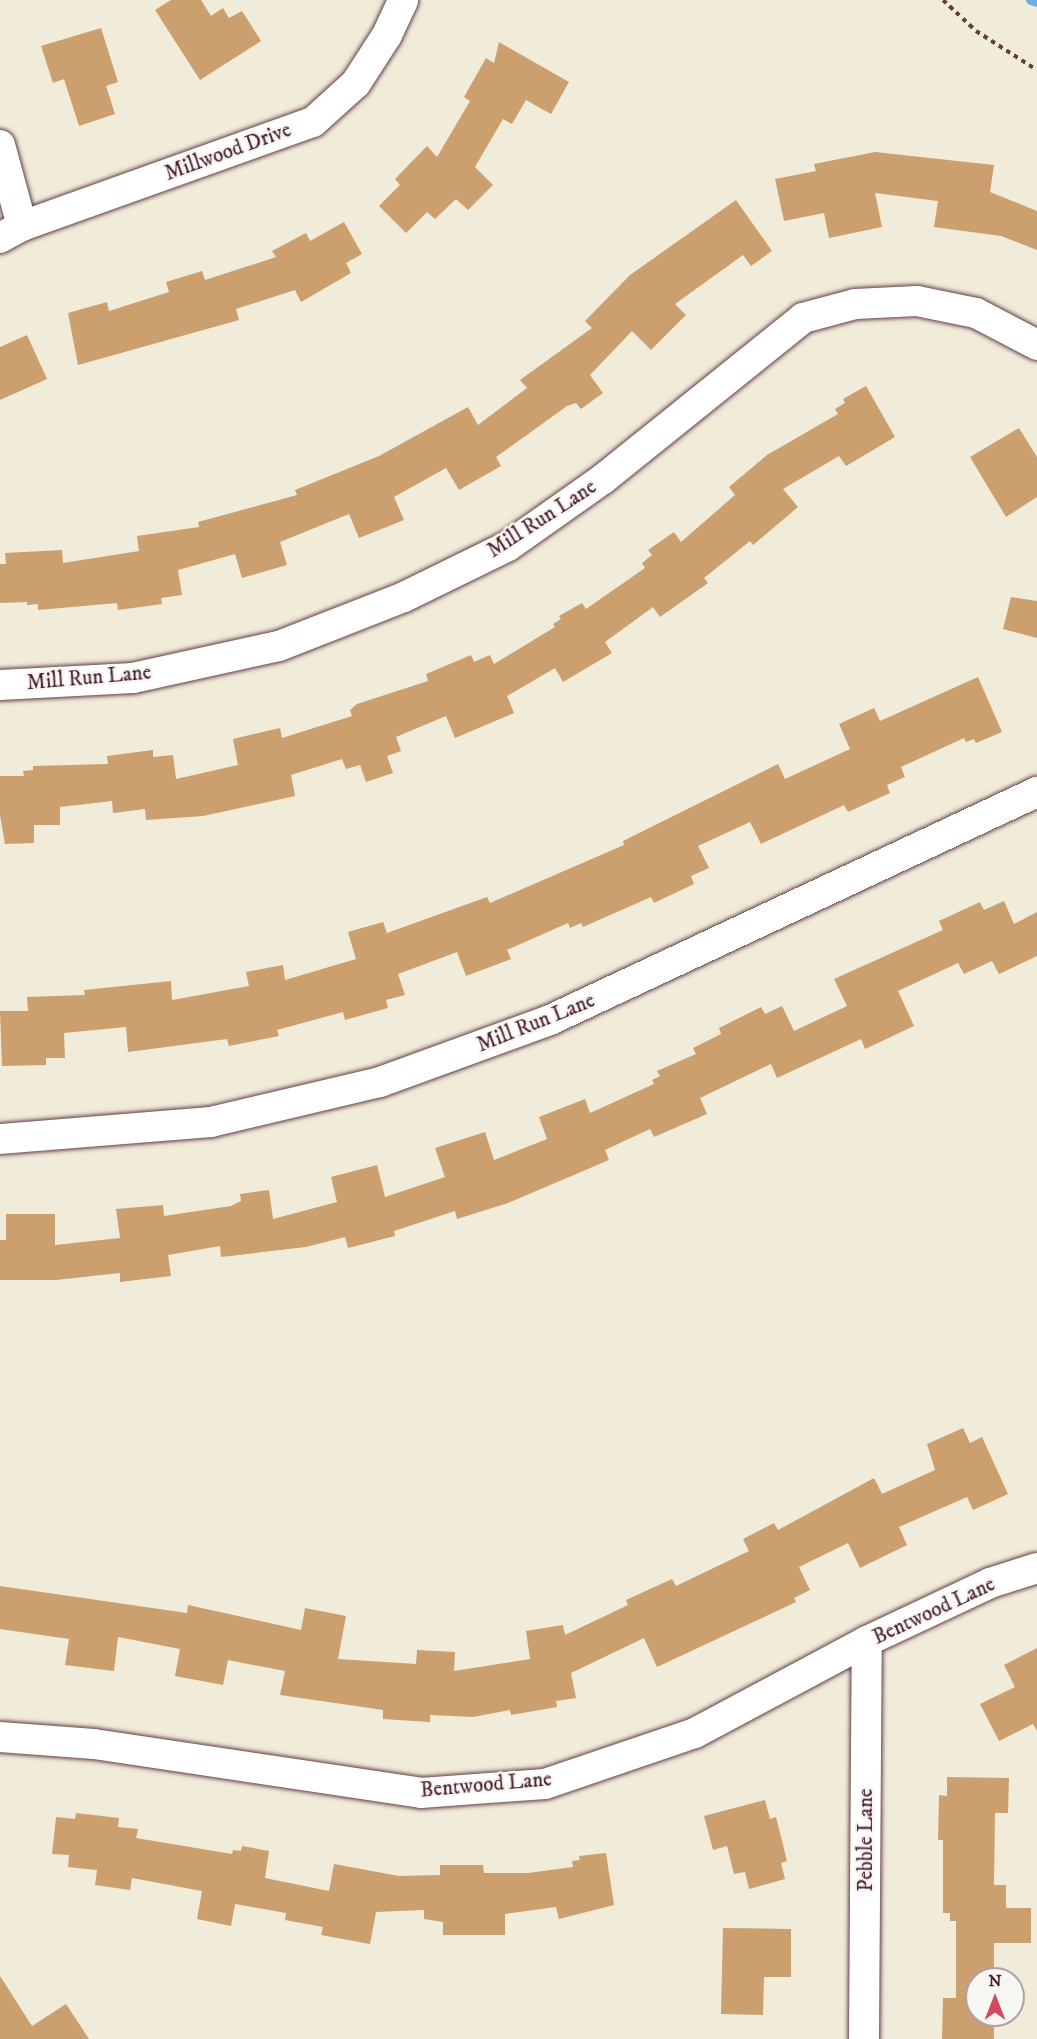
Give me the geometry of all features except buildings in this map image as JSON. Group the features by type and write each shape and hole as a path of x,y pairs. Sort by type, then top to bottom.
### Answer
{"street":[{"name":"Millwood Drive","path":"11,232 313,122 356,83 387,35 403,0"},
{"path":"0,145 11,232"},
{"name":"Mill Run Lane","path":"0,685 144,676 279,646 404,597 508,546 603,479 803,318 855,304 917,301 976,313 1037,345"},
{"name":"Mill Run Lane","path":"0,1139 211,1122 380,1082 550,1020 1037,792"},
{"name":"Bentwood Lane","path":"0,1737 94,1744 421,1793 545,1784 695,1733 867,1641 990,1583 1037,1568"},
{"name":"Pebble Lane","path":"864,2039 867,1641"}],"path":[{"path":"943,0 976,31 1037,70"}],"waterway":[{"path":"1031,0 1037,2"}]}
